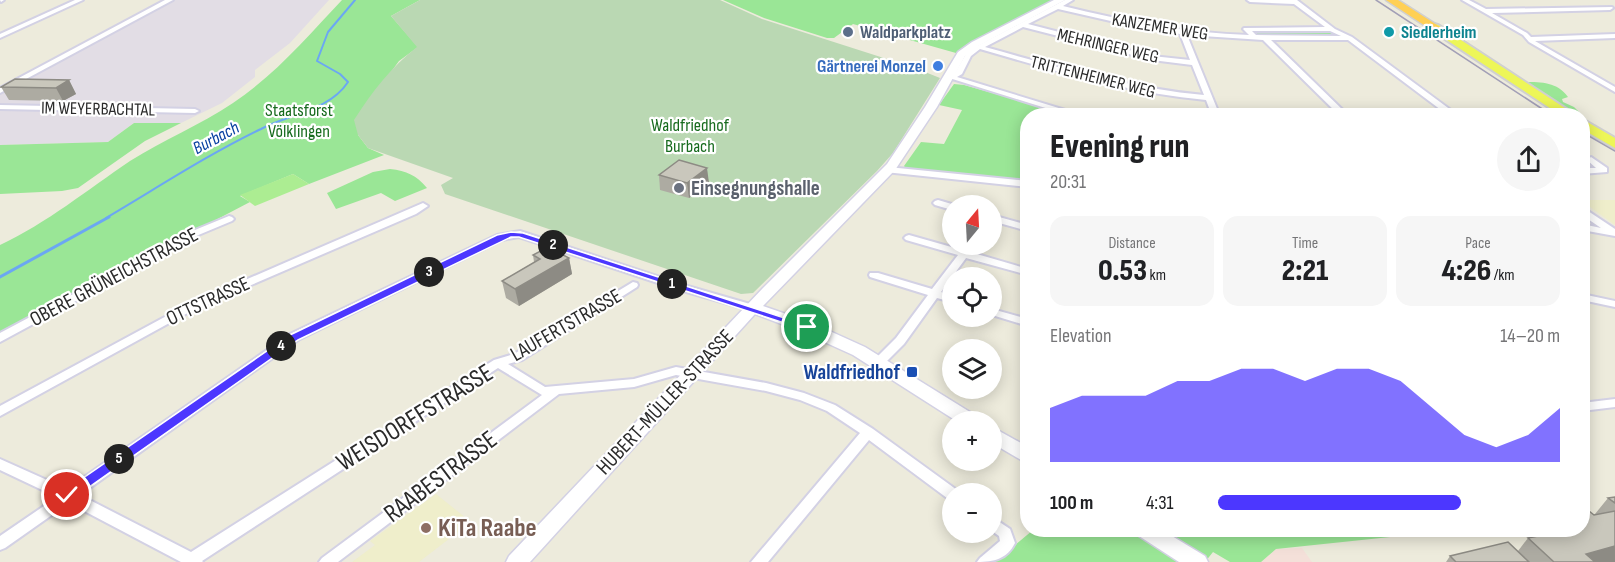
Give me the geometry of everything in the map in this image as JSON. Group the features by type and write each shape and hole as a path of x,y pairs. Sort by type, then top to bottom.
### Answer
{"highway":[{"path":"1385,0 1431,27"},
{"path":"1391,0 1431,27"}],"main road":[{"name":"HUBERT-MÜLLER-STRASSE","path":"517,562 753,308 888,170 899,157 966,50 1059,3"},
{"path":"1431,27 1549,108"},
{"path":"1431,27 1558,108"},
{"path":"1590,129 1615,144"},
{"path":"1590,141 1610,157"},
{"path":"753,308 807,327 879,362 955,411"},
{"path":"1002,440 1020,452"},
{"path":"1157,537 1197,562"}],"street":[{"path":"0,36 80,0"},
{"name":"IM WEYERBACHTAL","path":"0,91 170,0"},
{"name":"HUBERT-MÜLLER-STRASSE","path":"950,77 958,74 969,56 979,48 1022,26 1059,3 1070,0"},
{"path":"1250,0 1294,1 1332,29 1350,38 1444,108"},
{"path":"1465,0 1612,88"},
{"path":"1591,0 1612,9"},
{"name":"KANZEMER WEG","path":"1059,3 1137,25 1183,33 1254,37 1350,38"},
{"path":"1485,11 1612,9"},
{"name":"MEHRINGER WEG","path":"1022,26 1152,58 1195,63"},
{"path":"1254,37 1246,29 1332,29"},
{"path":"1183,33 1213,108"},
{"path":"1528,39 1615,36"},
{"path":"1264,37 1337,108"},
{"name":"TRITTENHEIMER WEG","path":"979,48 1126,87 1209,99"},
{"path":"950,77 1054,108"},
{"name":"IM WEYERBACHTAL","path":"0,107 195,111"},
{"path":"1590,160 1610,157"},
{"path":"1590,162 1604,170 1590,171"},
{"path":"888,170 1020,183"},
{"path":"938,203 942,204"},
{"name":"OTTSTRASSE","path":"0,412 196,304 423,206"},
{"path":"1590,216 1615,233"},
{"name":"OBERE GRÜNEICHSTRASSE","path":"0,338 193,234 229,219"},
{"path":"1002,221 1020,226"},
{"path":"1590,228 1615,233"},
{"path":"0,544 294,337 500,237 520,234 669,284 753,308"},
{"path":"909,238 942,244"},
{"path":"879,362 900,341 964,255"},
{"path":"984,255 1020,269"},
{"path":"874,275 942,296"},
{"name":"LAUFERTSTRASSE","path":"498,363 518,357 633,285"},
{"path":"1590,299 1615,304"},
{"path":"1002,315 1020,321"},
{"name":"WEISDORFFSTRASSE","path":"193,561 498,363 536,388 555,391 634,383 669,372 765,387 804,397 831,408 868,432 942,487"},
{"name":"RAABESTRASSE","path":"327,562 555,391"},
{"path":"1590,406 1615,403"},
{"path":"759,562 868,432"},
{"path":"0,464 67,495 193,561"},
{"path":"985,562 1008,543 1002,531"}],"shaded area":[{"path":"174,0 329,0 290,43 255,70 255,77 222,103 181,123 134,123 108,142 0,145 0,94"},
{"path":"1590,200 1615,200 1615,225 1590,207"},
{"name":"KiTa Raabe","path":"436,494 471,522 419,562 352,562 375,545 370,541"},
{"path":"1302,548 1312,562 1261,562 1276,549"}],"green space":[{"name":"Staatsforst Völklingen","path":"342,0 420,0 391,16 418,47 399,61 388,76 358,135 368,148 384,155 309,184 293,174 240,196 250,202 0,333 0,245 50,216 130,161 233,103 263,80"},
{"name":"Waldfriedhof Burbach","path":"420,0 720,0 762,19 940,78 893,153 877,171 753,293 741,294 445,194 441,185 453,178 368,148 358,135 354,120 382,80 417,47 391,16"},
{"path":"723,0 1055,0 969,43 956,53 853,24 834,38 827,38 764,18"},
{"path":"1246,29 1328,29 1343,36 1252,35"},
{"path":"1525,82 1543,83 1559,88 1568,97 1562,99 1563,102 1575,108 1565,108"},
{"path":"954,84 1045,108 1020,108 1020,180 908,172 904,166 921,142 944,144 962,110 939,105"},
{"path":"134,123 181,123 145,141 78,188 0,194 0,145 108,142"},
{"path":"390,169 411,174 427,188 395,201 381,193 336,209 327,193 373,172"},
{"path":"293,174 309,184 255,206 240,195"},
{"path":"1025,537 1390,537 1276,549 1261,562 1230,562 1213,552 1205,562 995,562"}],"building":[{"path":"15,79 69,80 56,88 1,87"},
{"path":"679,160 707,168 687,183 659,175"},
{"path":"548,247 569,258 515,289 502,281 540,259 533,255"},
{"path":"1615,511 1615,546 1586,554 1595,562 1554,562 1528,538 1590,537 1590,512 1594,515"},
{"path":"1508,542 1529,562 1456,562 1450,556"}],"waterway":[{"name":"Burbach","path":"106,218 241,139 272,124 320,106 340,92 348,82 340,74 317,61 328,32 355,0"},
{"name":"Burbach","path":"0,277 109,217"}],"tram line":[{"path":"1376,0 1541,108"},
{"path":"1590,137 1615,151"}],"place":[{"name":"Waldparkplatz","path":"848,32"},
{"name":"Siedlerheim","path":"1389,32"},
{"name":"Gärtnerei Monzel","path":"938,66"},
{"name":"Einsegnungshalle","path":"679,188"},
{"name":"Waldfriedhof","path":"912,372"},
{"name":"KiTa Raabe","path":"426,528"}],"route":[{"path":"67,495 294,337 500,237 520,234 807,327"}]}
